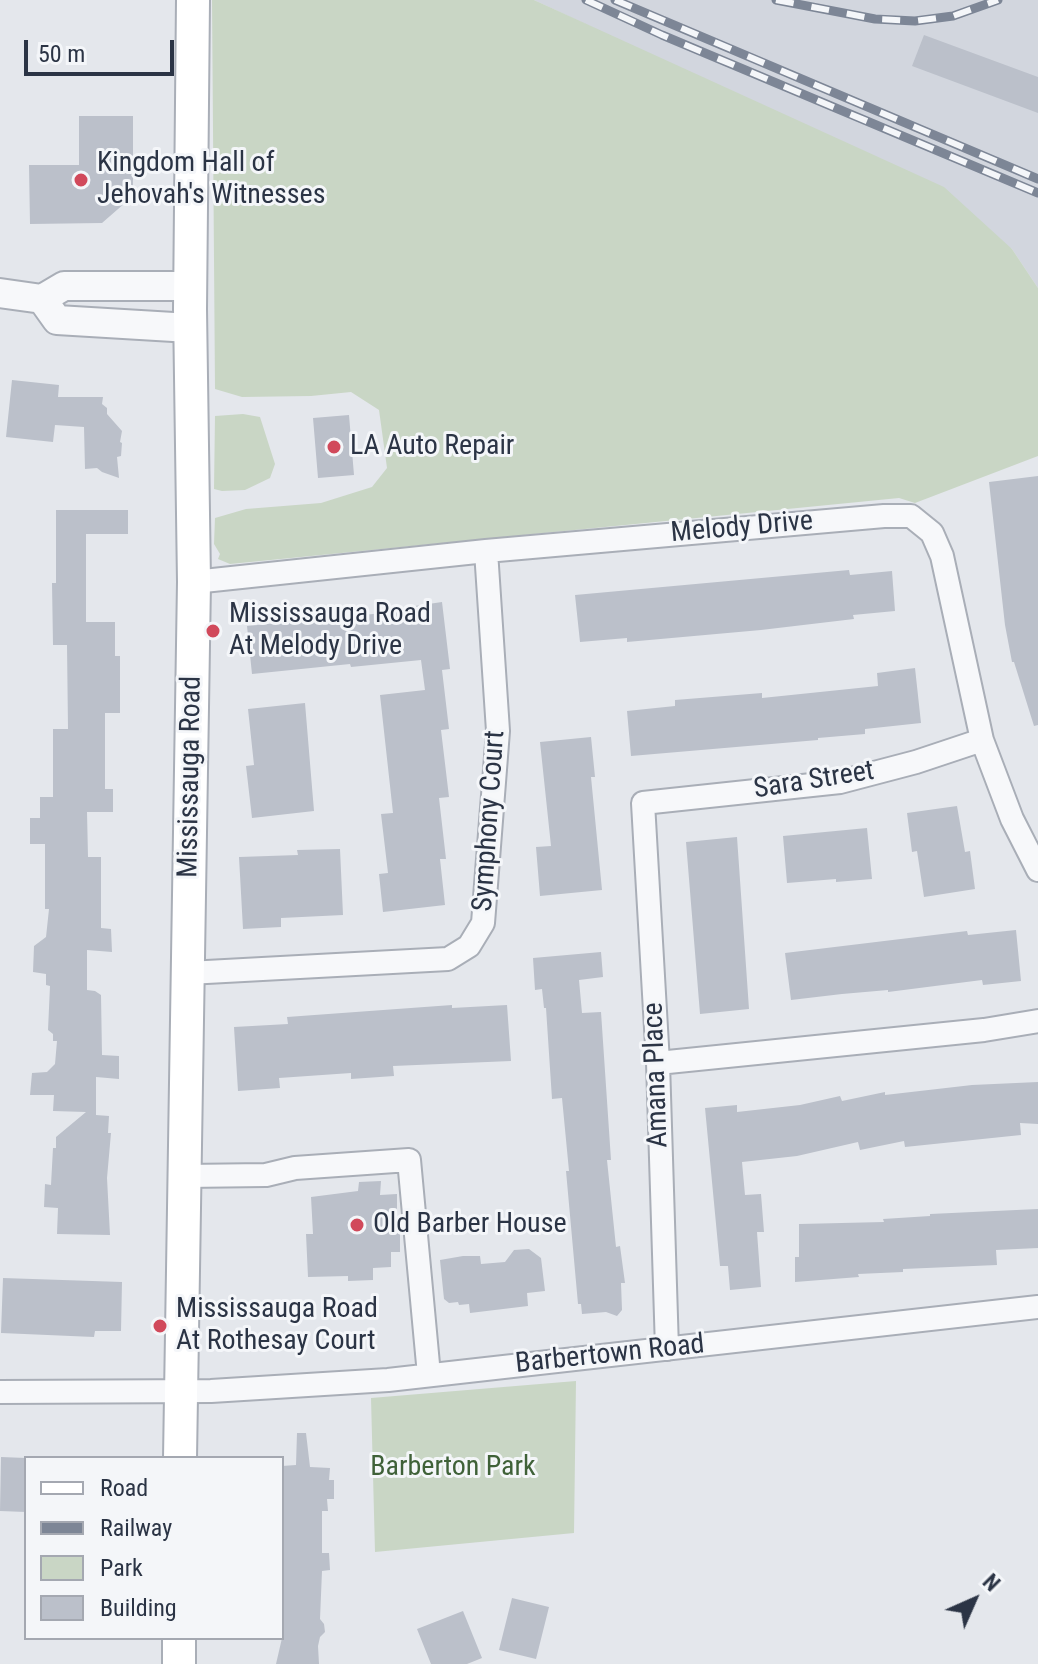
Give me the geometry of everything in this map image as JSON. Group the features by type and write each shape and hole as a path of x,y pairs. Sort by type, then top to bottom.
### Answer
{"main road":[{"name":"Mississauga Road","path":"180,1456 194,582 190,328 193,0"},
{"path":"179,1640 179,1664"}],"street":[{"path":"0,293 42,299 64,286 190,286"},
{"path":"42,299 57,320 190,328"},
{"name":"Melody Drive","path":"194,582 486,551 911,516 932,533 942,556 982,740 1012,819 1038,870"},
{"name":"Symphony Court","path":"188,973 448,959 469,946 483,923 498,731 486,551"},
{"name":"Sara Street","path":"643,803 840,782 982,740"},
{"name":"Amana Place","path":"643,803 658,1063 667,1349"},
{"path":"658,1063 984,1030 1038,1021"},
{"path":"185,1176 266,1175 295,1168 409,1160 429,1375"},
{"name":"Barbertown Road","path":"0,1392 294,1387 429,1375 1038,1307"}],"shaded area":[{"path":"534,0 1038,0 1038,288 1012,249 692,74"}],"green space":[{"path":"212,0 534,0 944,187 1012,249 1038,288 1038,456 915,503 899,498 230,564 218,559 220,554 214,544 215,518 246,509 321,503 372,487 387,468 379,410 351,392 242,397 215,389"},
{"path":"243,414 260,417 275,464 270,478 245,490 214,489 215,416"},
{"name":"Barberton Park","path":"576,1381 574,1533 375,1552 371,1398"}],"building":[{"path":"924,35 1038,77 1038,113 912,66"},
{"name":"Kingdom Hall of Jehovah's Witnesses","path":"79,116 133,116 133,196 102,223 30,224 29,165 79,165"},
{"path":"12,380 59,385 58,397 103,397 102,404 107,408 107,414 122,431 121,456 117,457 119,478 97,468 85,469 84,427 55,425 53,442 6,437"},
{"name":"LA Auto Repair","path":"349,415 354,475 318,478 313,418"},
{"path":"1038,476 1038,725 1034,726 1012,662 1005,625 989,482"},
{"path":"56,510 128,510 128,534 86,534 86,622 115,622 115,656 120,656 120,713 105,713 105,789 113,789 113,812 87,812 88,857 101,857 101,928 111,929 112,952 87,950 87,990 101,995 102,1055 119,1056 119,1079 96,1077 96,1115 109,1116 108,1133 111,1133 107,1178 110,1235 57,1234 58,1208 44,1207 45,1184 51,1185 53,1148 56,1148 56,1137 86,1112 53,1111 54,1095 30,1095 32,1073 47,1072 55,1064 57,1041 53,1041 53,1034 48,1030 50,986 46,985 46,974 33,972 34,946 46,937 49,909 45,909 45,844 30,844 30,818 40,818 40,797 53,797 53,729 68,729 67,645 53,645"},
{"path":"849,570 850,575 892,571 895,611 761,630 627,642 627,638 580,642 575,595"},
{"path":"442,602 450,669 442,670 449,729 441,730 449,797 439,798 446,859 440,859 445,905 383,912 379,874 388,873 381,814 393,813 380,695 425,690 421,660 252,674 247,626 415,610 415,606"},
{"path":"915,668 921,723 865,729 865,734 818,740 631,756 627,711 675,706 675,700 762,693 762,698 878,686 877,673"},
{"path":"305,703 314,811 252,818 246,766 254,765 248,709"},
{"path":"591,737 595,777 591,777 602,890 540,896 536,847 551,846 540,742"},
{"path":"957,806 965,852 970,851 975,889 924,897 917,851 912,852 907,813"},
{"path":"867,828 872,879 787,883 783,836"},
{"path":"737,837 749,1009 700,1014 686,842"},
{"path":"340,849 343,915 281,918 281,927 243,929 239,857 298,855 297,850"},
{"path":"1016,930 1021,981 983,985 982,980 791,1000 785,953 967,931 968,935"},
{"path":"601,952 603,977 579,980 582,1013 601,1012 611,1160 607,1160 616,1247 620,1246 625,1283 621,1283 622,1310 617,1316 606,1312 582,1314 581,1304 578,1304 562,1098 552,1099 546,1008 542,989 535,990 533,958"},
{"path":"452,1005 452,1008 507,1005 511,1061 393,1066 394,1076 351,1079 351,1073 279,1078 280,1088 238,1091 234,1027 288,1024 287,1017"},
{"path":"1038,1082 1038,1124 1020,1123 1021,1135 905,1147 904,1141 860,1150 858,1142 797,1156 742,1162 745,1195 761,1194 764,1232 757,1232 761,1287 730,1290 728,1266 720,1266 705,1108 737,1105 737,1112 800,1105 840,1096 842,1101 885,1092 885,1095 972,1085"},
{"name":"Old Barber House","path":"381,1181 380,1195 397,1194 397,1217 400,1217 400,1252 391,1252 391,1267 373,1268 373,1280 348,1281 348,1276 308,1277 306,1234 313,1234 311,1197 358,1191 359,1182"},
{"path":"1038,1209 1038,1248 996,1250 997,1265 903,1269 903,1272 795,1282 799,1224 884,1222 883,1219 930,1214"},
{"path":"529,1249 541,1258 545,1291 527,1293 528,1306 470,1313 469,1304 449,1303 444,1299 440,1260 480,1256 481,1264 505,1262 514,1250"},
{"path":"3,1278 122,1282 121,1331 95,1331 94,1337 1,1333"},
{"path":"297,1433 306,1433 310,1467 330,1468 329,1480 334,1480 334,1499 327,1499 328,1511 322,1511 322,1553 329,1553 330,1570 322,1571 320,1619 325,1632 318,1646 319,1664 276,1664 284,1640 284,1466 296,1465"},
{"path":"1,1457 24,1458 24,1512 0,1511"},
{"path":"512,1598 549,1607 536,1659 499,1650"},
{"path":"463,1611 482,1658 467,1664 431,1664 417,1629"}],"railway":[{"path":"586,0 1038,193"},
{"path":"615,0 1038,179"},
{"path":"776,0 875,19 915,21 953,16 998,0"}],"place":[{"name":"Kingdom Hall of Jehovah's Witnesses","path":"81,180"},
{"name":"LA Auto Repair","path":"334,447"},
{"name":"Mississauga Road At Melody Drive","path":"213,631"},
{"name":"Old Barber House","path":"357,1225"},
{"name":"Mississauga Road At Rothesay Court","path":"160,1326"}]}
